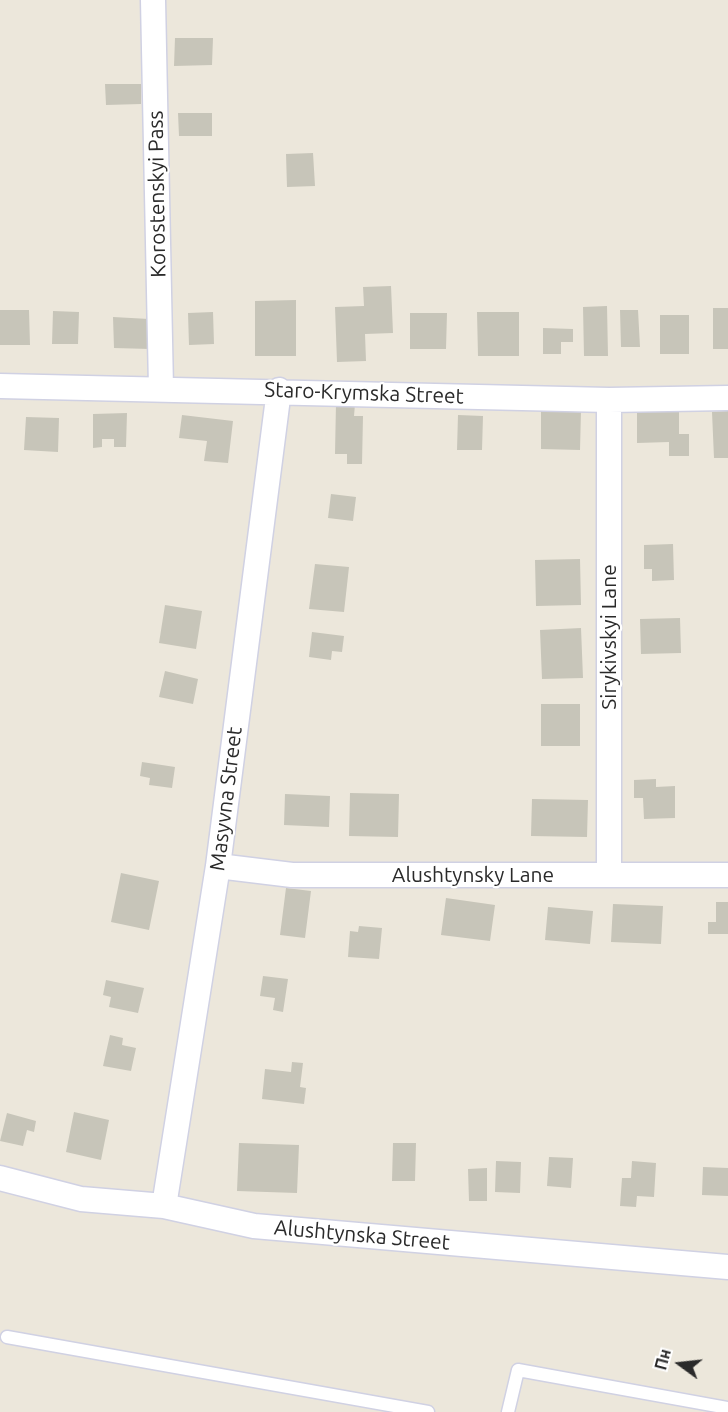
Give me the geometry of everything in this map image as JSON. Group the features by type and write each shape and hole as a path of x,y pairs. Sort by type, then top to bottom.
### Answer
{"street":[{"name":"Korostenskyi Pass","path":"153,0 161,388"},
{"name":"Staro-Krymska Street","path":"0,386 279,390 609,400 728,398"},
{"name":"Masyvna Street","path":"165,1206 218,866 279,390"},
{"name":"Sirykivskyi Lane","path":"609,400 609,875"},
{"name":"Alushtynsky Lane","path":"218,866 292,875 728,875"},
{"name":"Alushtynska Street","path":"0,1178 81,1199 165,1206 254,1226 728,1267"}],"lane":[{"path":"7,1337 428,1412"},
{"path":"508,1412 518,1370 728,1408"}],"building":[{"path":"175,38 213,38 212,65 174,66"},
{"path":"105,84 141,84 141,104 106,105"},
{"path":"178,113 212,113 212,136 179,136"},
{"path":"313,153 315,186 287,187 286,154"},
{"path":"391,286 393,333 365,334 366,361 337,362 335,307 364,306 363,287"},
{"path":"296,300 296,356 255,356 255,301"},
{"path":"607,306 608,356 584,356 583,307"},
{"path":"713,308 728,308 728,349 713,349"},
{"path":"0,310 29,310 30,345 0,345"},
{"path":"620,310 638,310 640,347 621,347"},
{"path":"53,311 79,312 78,344 52,344"},
{"path":"213,312 214,344 189,345 188,313"},
{"path":"477,312 519,312 519,356 478,356"},
{"path":"410,313 447,313 446,349 410,349"},
{"path":"660,315 689,315 689,354 660,354"},
{"path":"113,317 149,319 150,349 114,348"},
{"path":"543,328 573,329 573,342 561,342 561,354 543,354"},
{"path":"336,403 355,404 354,416 363,416 362,464 347,464 347,454 335,454"},
{"path":"541,409 581,410 580,450 541,449"},
{"path":"679,410 679,434 689,434 689,456 669,456 669,442 637,443 637,411"},
{"path":"728,411 728,458 714,458 712,412"},
{"path":"127,413 126,447 114,447 114,439 102,439 102,447 93,448 93,414"},
{"path":"182,415 233,421 228,463 204,461 207,441 179,438"},
{"path":"458,415 483,416 482,450 457,450"},
{"path":"26,417 59,418 58,452 24,450"},
{"path":"331,494 356,497 353,521 328,518"},
{"path":"673,544 674,580 652,581 652,569 644,569 644,545"},
{"path":"580,559 581,605 536,606 535,560"},
{"path":"315,564 349,567 344,612 309,609"},
{"path":"165,605 202,611 196,649 159,643"},
{"path":"680,618 681,653 641,654 640,619"},
{"path":"581,628 583,678 542,679 540,630"},
{"path":"312,632 344,636 342,652 332,651 331,660 309,657"},
{"path":"165,671 198,679 193,704 159,697"},
{"path":"541,704 580,704 580,746 541,746"},
{"path":"142,762 175,767 172,788 149,785 150,778 140,776"},
{"path":"656,779 656,787 675,786 675,818 644,819 643,798 634,798 634,780"},
{"path":"350,793 399,794 398,837 349,836"},
{"path":"285,794 330,796 329,827 284,825"},
{"path":"532,799 588,800 587,837 531,836"},
{"path":"121,873 159,881 149,930 111,922"},
{"path":"286,888 311,891 305,938 280,935"},
{"path":"446,898 495,905 490,941 441,935"},
{"path":"716,902 728,902 728,934 708,934 708,922 716,922"},
{"path":"613,904 663,906 661,944 611,942"},
{"path":"548,907 593,911 590,944 545,940"},
{"path":"359,926 382,928 379,959 348,957 350,931 358,932"},
{"path":"263,976 288,979 283,1012 273,1010 275,998 260,996"},
{"path":"106,980 144,988 138,1013 109,1007 111,997 103,995"},
{"path":"110,1035 123,1038 122,1045 136,1048 131,1071 103,1066"},
{"path":"292,1062 303,1063 300,1087 306,1088 304,1104 262,1099 265,1069 291,1072"},
{"path":"74,1112 109,1120 101,1160 66,1152"},
{"path":"7,1113 36,1121 34,1132 27,1130 23,1146 0,1141"},
{"path":"239,1143 299,1145 297,1193 237,1191"},
{"path":"393,1143 416,1143 415,1181 392,1181"},
{"path":"549,1157 573,1158 571,1188 547,1186"},
{"path":"496,1161 521,1162 520,1193 495,1192"},
{"path":"632,1161 656,1163 654,1197 637,1196 636,1207 620,1206 622,1178 631,1178"},
{"path":"703,1167 728,1168 728,1196 702,1195"},
{"path":"487,1168 487,1201 469,1201 468,1169"}]}
